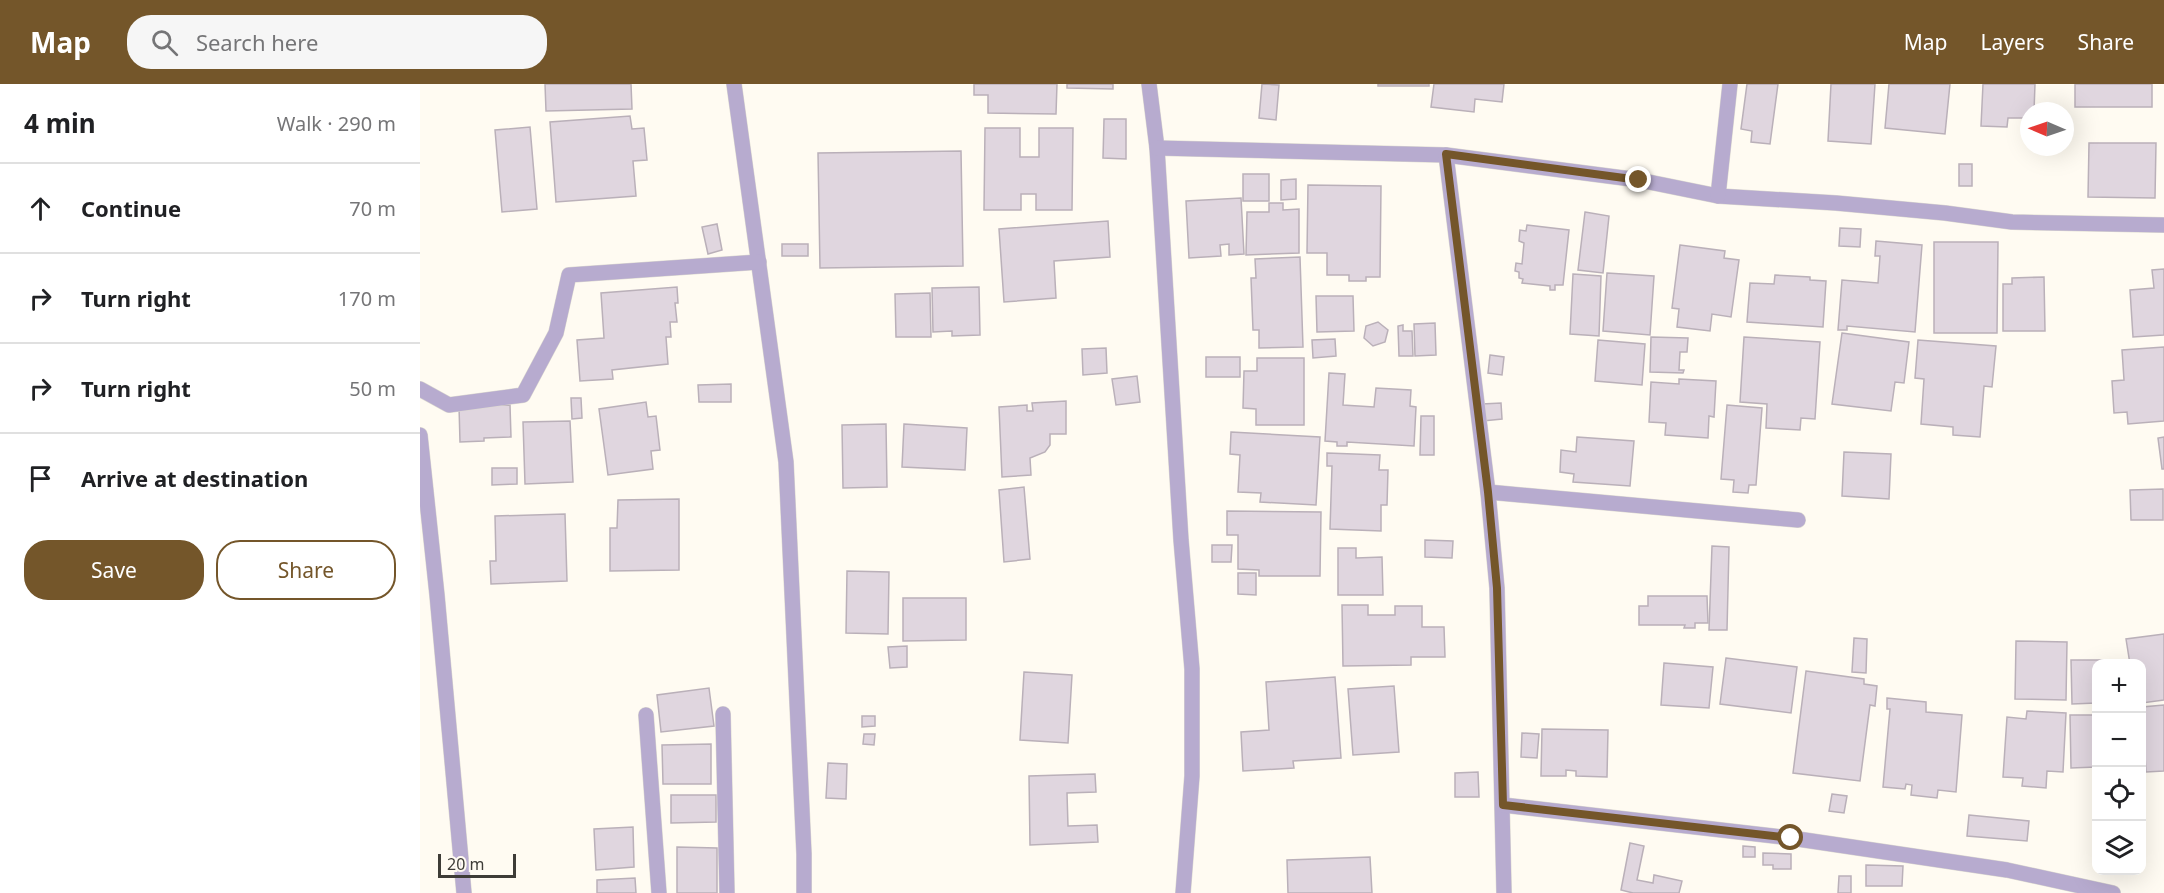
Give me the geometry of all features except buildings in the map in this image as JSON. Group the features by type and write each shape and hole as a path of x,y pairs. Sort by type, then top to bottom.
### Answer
{"street":[{"path":"734,84 786,462 804,893"},
{"path":"1149,84 1157,147 1181,540 1192,669 1192,776 1183,893"},
{"path":"1718,196 1730,84"},
{"path":"1157,147 1446,154 1639,180 1718,196 1836,203 2012,222 2164,225"},
{"path":"1446,154 1488,492 1497,588 1504,893"},
{"path":"420,389 449,405 524,395 556,333 569,275 759,262"},
{"path":"420,435 464,893"},
{"path":"1488,492 1798,520"},
{"path":"723,714 727,893"},
{"path":"646,715 658,893"},
{"path":"1503,805 1791,838 2007,870 2113,893"}],"route":[{"path":"1639,180 1446,154 1488,492 1497,588 1503,805 1791,838"}]}
